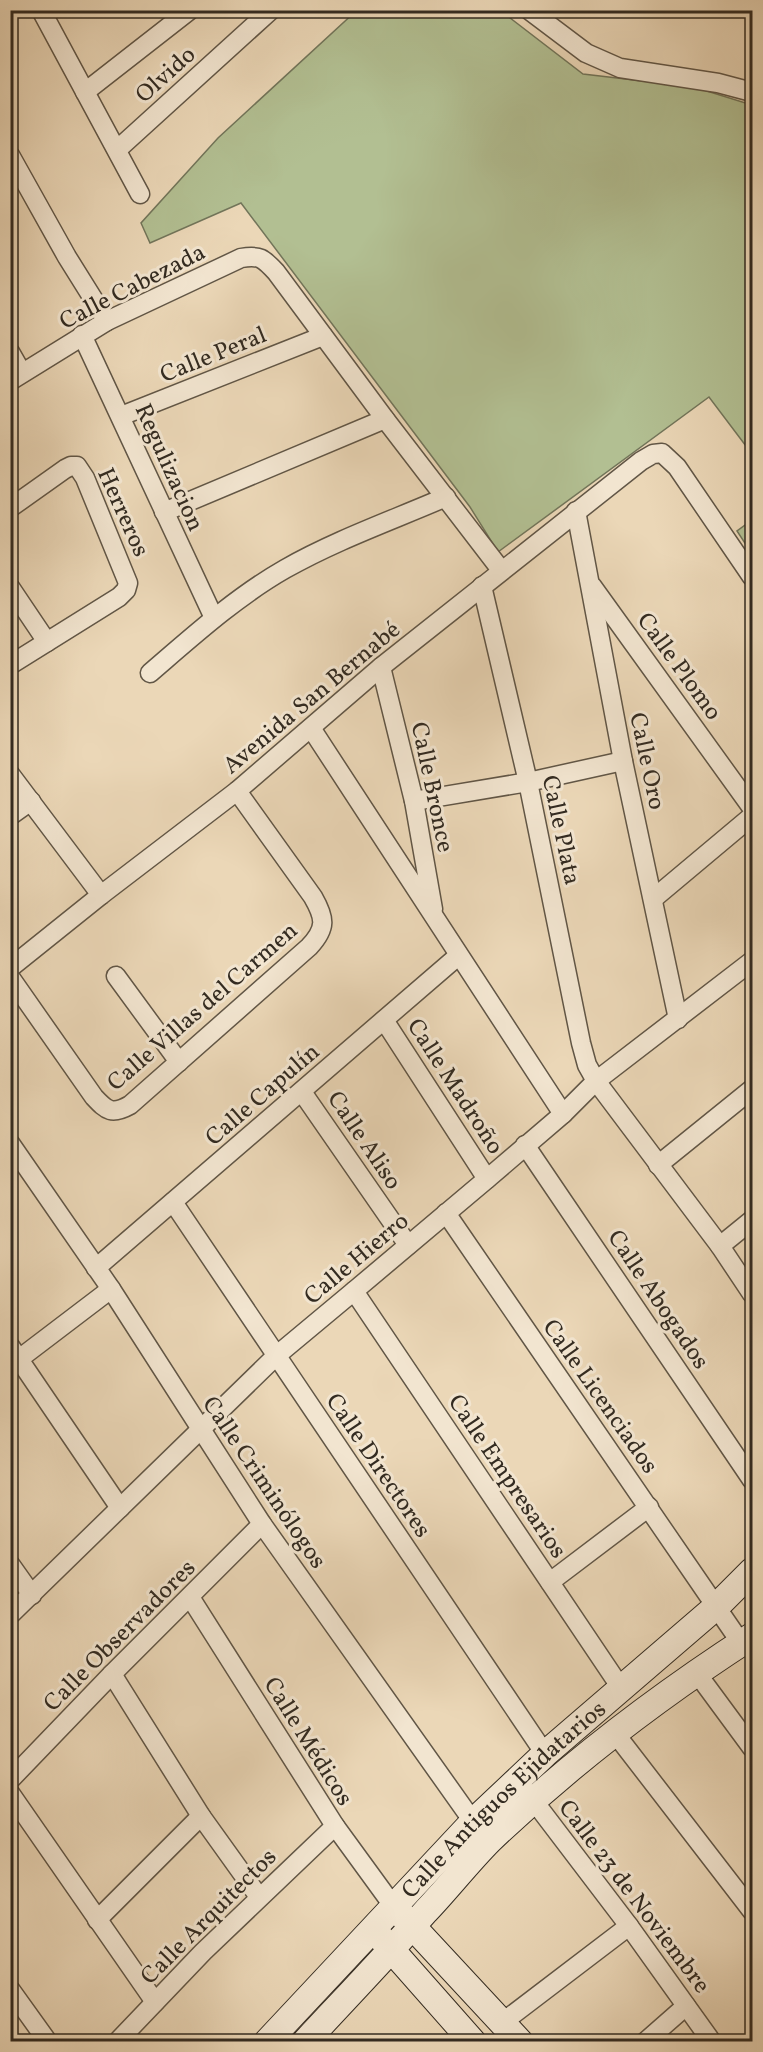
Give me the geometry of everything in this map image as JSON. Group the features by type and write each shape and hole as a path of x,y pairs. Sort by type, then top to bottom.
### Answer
{"street":[{"path":"41,10 118,149 140,194"},
{"path":"85,92 190,10"},
{"name":"Olvido","path":"118,149 271,10"},
{"path":"530,10 586,53 620,68 718,83 753,92"},
{"path":"10,154 67,257 107,321"},
{"name":"Calle Cabezada","path":"16,377 107,321 241,258 255,256 264,260 276,272 323,336"},
{"name":"Regulizacion","path":"82,335 214,618"},
{"path":"323,336 501,570"},
{"name":"Calle Peral","path":"121,416 323,336"},
{"path":"10,352 16,377"},
{"path":"164,512 385,419"},
{"name":"Avenida San Bernabé","path":"10,968 237,790 381,667 501,570 653,454 662,453 669,459 753,578"},
{"name":"Herreros","path":"10,508 65,469 77,466 85,478 129,583 119,597 10,665"},
{"path":"150,672 214,618 285,568 446,498"},
{"name":"Calle Oro","path":"576,512 623,761 678,1019"},
{"name":"Calle Plomo","path":"589,580 753,808"},
{"name":"Calle Plata","path":"482,586 528,782 580,1043 587,1065 596,1081 753,1293"},
{"path":"10,587 47,642"},
{"name":"Calle Bronce","path":"381,667 414,801 434,917"},
{"name":"Calle Bronce","path":"311,728 563,1114"},
{"path":"414,801 528,782 623,761"},
{"path":"10,774 101,895"},
{"name":"Calle Villas del Carmen","path":"10,977 103,1107 112,1112 120,1111 130,1105 309,947 318,938 323,927 322,912 313,897 237,790"},
{"path":"10,816 31,801"},
{"path":"653,898 753,816"},
{"name":"Calle Capulín","path":"96,1268 458,956"},
{"name":"Calle Hierro","path":"10,1615 276,1356 563,1114 596,1081 753,961"},
{"path":"116,976 179,1062"},
{"name":"Calle Madroño","path":"384,1020 487,1179"},
{"path":"658,1165 753,1089"},
{"name":"Calle Aliso","path":"302,1092 408,1245"},
{"name":"Calle Criminólogos","path":"10,1143 111,1289 262,1524 488,1842"},
{"name":"Calle Abogados","path":"525,1145 753,1479"},
{"name":"Calle Directores","path":"173,1202 545,1754"},
{"name":"Calle Licenciados","path":"446,1213 717,1606 747,1639"},
{"path":"720,1246 753,1220"},
{"path":"111,1289 15,1353 120,1508"},
{"name":"Calle Empresarios","path":"354,1292 621,1688"},
{"path":"550,1582 649,1507"},
{"name":"Calle Observadores","path":"10,1780 262,1524"},
{"path":"10,1564 32,1595"},
{"name":"Calle Antiguos Ejidatarios","path":"267,2042 473,1822 545,1754 717,1606 753,1571"},
{"name":"Calle Médicos","path":"190,1597 335,1826 394,1907"},
{"name":"Calle Antiguos Ejidatarios","path":"305,2042 392,1950 488,1842 534,1800 614,1732 696,1672 747,1639"},
{"path":"696,1672 753,1748"},
{"path":"112,1674 201,1816 259,1897"},
{"path":"614,1732 753,1911"},
{"name":"Calle 23 de Noviembre","path":"518,1781 629,1926 712,2042"},
{"path":"10,1793 155,2002"},
{"path":"97,1920 201,1816"},
{"name":"Calle Arquitectos","path":"117,2042 259,1897 335,1826"},
{"path":"394,1907 520,2042"},
{"path":"503,2022 629,1926"},
{"path":"373,1930 473,2042"},
{"path":"10,1989 48,2042"},
{"path":"645,2042 686,2006"}],"green space":[{"path":"356,11 501,11 583,74 694,87 752,105 752,454 709,397 498,552 470,507 241,203 150,243 141,223 218,138"},
{"path":"752,520 752,554 737,531"}]}
